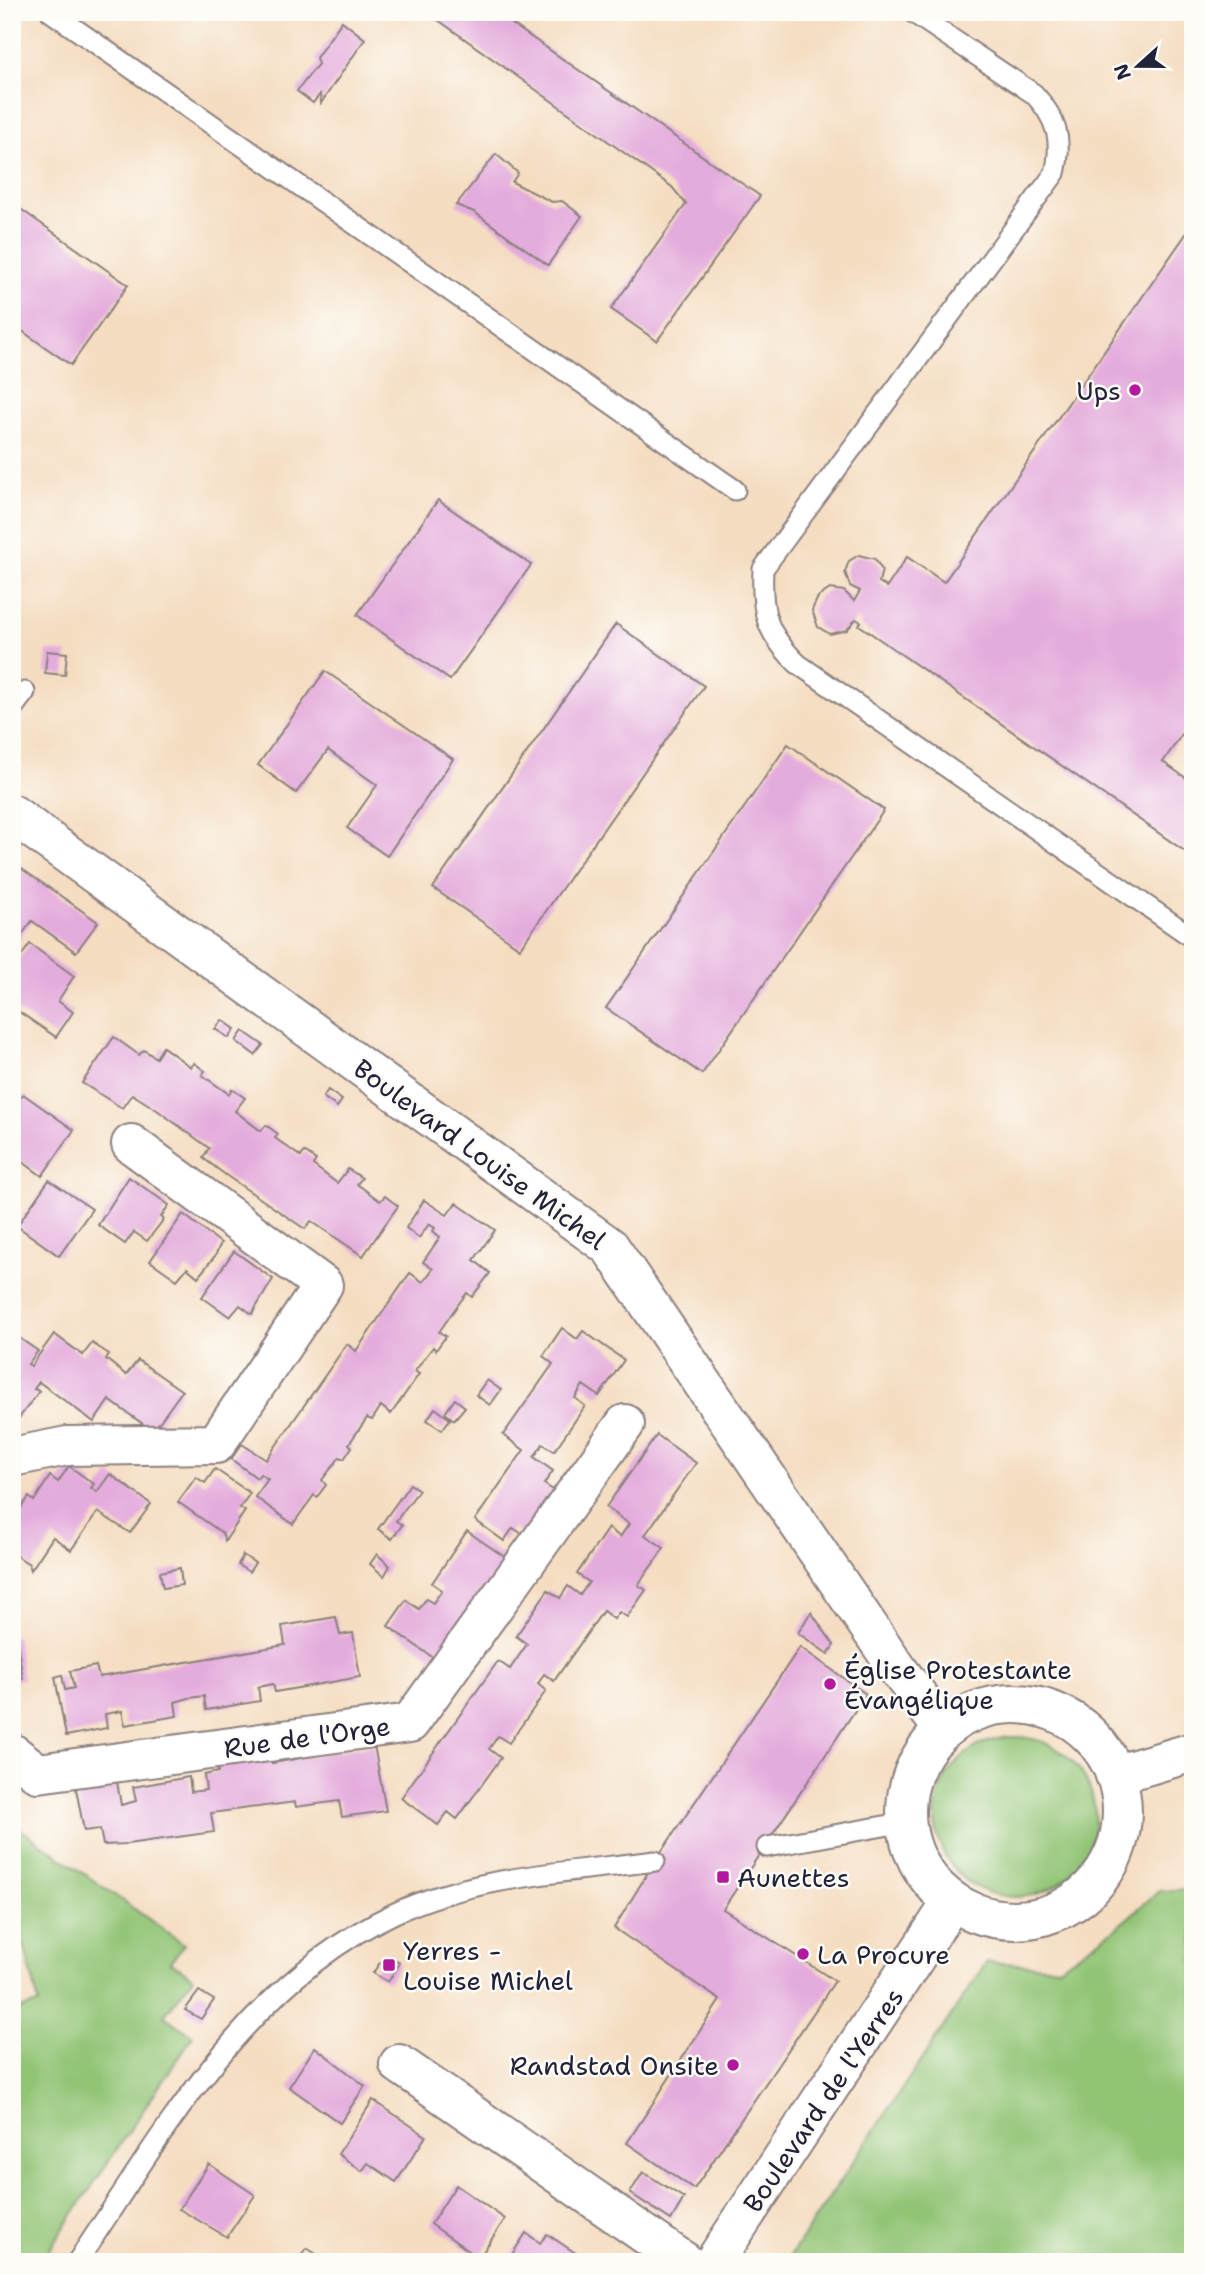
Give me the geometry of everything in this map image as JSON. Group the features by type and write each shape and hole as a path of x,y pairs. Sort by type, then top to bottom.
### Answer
{"street":[{"name":"Boulevard Louise Michel","path":"12,814 610,1247 899,1671 943,1729"},
{"path":"12,1457 67,1446 216,1444 324,1285 131,1144"},
{"name":"Rue de l'Orge","path":"12,1753 38,1773 410,1723 625,1424"},
{"path":"1000,1704 1033,1705 1063,1715 1090,1733 1109,1759 1115,1775 1121,1794 1121,1830 1109,1864 1087,1893 1056,1912 1021,1921 985,1917 952,1902 929,1880 913,1852 906,1822 908,1787 920,1756 943,1729 980,1709 1000,1704"},
{"path":"1115,1775 1193,1752"},
{"name":"Boulevard de l'Yerres","path":"714,2262 952,1902"},
{"path":"399,2064 685,2262"}],"lane":[{"path":"51,12 735,490"},
{"path":"912,12 1034,94 1049,110 1059,141 1055,173 763,569 762,597 767,624 780,646 798,664 1193,938"},
{"path":"12,709 25,692"},
{"path":"767,1847 906,1822"},
{"path":"77,2262 188,2096 232,2039 277,1997 349,1939 396,1912 452,1894 508,1881 656,1860"}],"green space":[{"path":"1015,1737 1046,1743 1072,1760 1089,1786 1095,1817 1089,1848 1072,1874 1046,1891 1015,1897 984,1891 958,1874 941,1848 935,1817 941,1786 958,1760 984,1743"},
{"path":"12,1823 184,1944 171,1962 193,1978 164,2016 193,2036 41,2262 12,2262 12,2011 39,2004 12,1896"},
{"path":"1193,1889 1193,2262 786,2262 987,1962 1060,1967 1115,1929 1159,1891"}],"building":[{"path":"427,12 495,12 760,196 657,341 611,309 686,204 672,187"},
{"path":"342,21 365,39 321,103 320,94 313,103 297,91 318,64 316,58"},
{"path":"496,154 518,173 512,182 552,202 562,201 582,216 548,265 474,212 456,205"},
{"path":"12,203 128,285 71,365 12,324"},
{"name":"Ups","path":"1193,224 1193,718 1163,762 1193,783 1193,842 1186,852 859,625 861,622 856,619 847,630 830,634 818,627 812,610 818,597 830,589 844,591 854,601 860,591 850,586 845,572 849,561 859,555 875,559 882,570 879,582 887,587 907,557 944,582"},
{"path":"438,500 531,565 450,680 357,615"},
{"path":"616,624 704,686 520,948 433,888"},
{"path":"47,651 67,653 65,675 45,673"},
{"path":"325,671 453,759 387,856 347,828 377,785 328,750 296,793 258,765"},
{"path":"788,744 884,810 702,1074 606,1008"},
{"path":"12,862 98,922 76,952 32,921 18,940 12,936"},
{"path":"30,944 74,976 58,1001 73,1012 56,1037 12,1007 12,969"},
{"path":"222,1020 235,1029 229,1038 215,1029"},
{"path":"243,1031 263,1045 255,1055 236,1041"},
{"path":"114,1037 139,1055 144,1050 156,1058 163,1047 191,1067 194,1063 205,1071 202,1075 229,1094 232,1089 245,1098 235,1111 261,1131 266,1125 278,1134 275,1138 301,1157 304,1152 316,1160 313,1165 337,1183 348,1169 362,1178 357,1184 380,1201 385,1196 398,1206 363,1256 311,1221 305,1229 227,1176 203,1158 209,1148 132,1094 122,1108 82,1083"},
{"path":"328,1090 342,1100 337,1107 323,1097"},
{"path":"23,1094 74,1130 42,1176 12,1154 12,1109"},
{"path":"129,1177 169,1205 161,1217 164,1219 147,1241 134,1232 125,1244 98,1225"},
{"path":"49,1180 92,1209 59,1256 17,1226"},
{"path":"424,1200 447,1215 456,1203 495,1230 474,1260 490,1273 472,1297 467,1293 457,1306 439,1332 446,1336 436,1350 433,1347 415,1371 419,1374 391,1414 381,1406 372,1420 367,1418 349,1444 352,1447 344,1459 340,1457 322,1480 326,1485 317,1497 314,1495 293,1524 255,1497 268,1479 260,1474 257,1478 231,1459 242,1444 266,1460 347,1344 356,1351 410,1273 423,1282 433,1269 423,1262 440,1237 433,1231 435,1228 429,1224 419,1238 406,1228"},
{"path":"183,1214 221,1243 215,1256 198,1277 187,1268 177,1280 150,1261"},
{"path":"234,1251 273,1279 252,1314 240,1305 230,1317 202,1297"},
{"path":"562,1328 577,1339 583,1331 624,1360 599,1396 583,1385 575,1398 585,1406 554,1451 543,1444 534,1457 553,1471 544,1484 556,1492 525,1536 513,1528 504,1541 475,1520 524,1450 503,1435 553,1364 543,1356"},
{"path":"12,1333 38,1351 28,1364 31,1366 54,1334 83,1355 92,1343 109,1354 106,1359 126,1375 138,1360 182,1391 153,1431 109,1400 94,1422 39,1382 34,1389 39,1391 19,1418 12,1413"},
{"path":"487,1380 501,1390 490,1405 476,1395"},
{"path":"455,1399 465,1407 454,1420 445,1413"},
{"path":"435,1408 450,1419 442,1430 427,1420"},
{"path":"657,1435 696,1463 645,1535 664,1548 638,1585 646,1590 627,1617 619,1612 614,1619 603,1611 554,1681 544,1674 538,1684 546,1691 509,1743 498,1736 489,1749 501,1758 457,1819 448,1812 438,1825 401,1798 498,1661 510,1669 527,1644 516,1636 548,1590 560,1598 568,1586 580,1595 589,1582 577,1574 608,1528 620,1537 629,1524 606,1507"},
{"path":"69,1466 94,1484 91,1488 97,1492 110,1474 151,1504 130,1533 98,1512 71,1550 53,1537 31,1570 29,1564 12,1553 12,1507 18,1512 29,1497 34,1501 50,1476 58,1482"},
{"path":"215,1469 250,1493 240,1508 245,1511 225,1541 222,1533 178,1502 196,1477 205,1483"},
{"path":"410,1484 419,1490 396,1521 402,1525 392,1539 378,1529"},
{"path":"467,1531 509,1560 438,1661 388,1626 406,1600 419,1609 426,1599 433,1603 442,1590 432,1583"},
{"path":"377,1554 390,1566 384,1576 370,1564"},
{"path":"243,1555 255,1563 249,1572 238,1565"},
{"path":"180,1568 182,1585 163,1588 160,1572"},
{"path":"811,1612 834,1645 828,1654 798,1633"},
{"path":"336,1617 340,1635 353,1633 360,1677 275,1692 273,1684 258,1687 260,1701 206,1710 204,1696 189,1698 175,1702 177,1716 125,1725 122,1711 105,1714 107,1728 66,1736 55,1677 62,1675 65,1690 74,1688 70,1671 96,1666 99,1677 285,1645 282,1626"},
{"path":"12,1636 16,1636 23,1679 12,1681"},
{"path":"800,1647 866,1694 723,1909 835,1981 694,2189 627,2143 720,2000 614,1928 655,1861"},
{"path":"374,1745 386,1811 342,1817 339,1801 296,1807 295,1802 211,1813 214,1832 127,1844 103,1845 100,1829 84,1831 75,1783 116,1776 121,1805 136,1801 133,1787 189,1777 191,1792 206,1790 204,1775 218,1772 216,1759 269,1749 272,1763"},
{"path":"390,1958 400,1963 388,1982 373,1973 379,1964"},
{"path":"199,1991 214,2000 201,2019 185,2010"},
{"path":"315,2047 365,2086 340,2123 289,2087"},
{"path":"373,2100 426,2136 396,2182 368,2163 362,2171 338,2154"},
{"path":"209,2164 255,2195 227,2237 179,2209"},
{"path":"643,2172 684,2198 671,2220 630,2193"},
{"path":"456,2185 505,2219 479,2258 431,2224"},
{"path":"526,2233 540,2243 547,2234 589,2262 507,2262"},
{"path":"307,2248 328,2262 297,2262"}],"place":[{"name":"Ups","path":"1135,390"},
{"name":"Église Protestante Évangélique","path":"830,1684"},
{"name":"Aunettes","path":"723,1877"},
{"name":"La Procure","path":"803,1954"},
{"name":"Yerres - Louise Michel","path":"389,1965"},
{"name":"Randstad Onsite","path":"733,2065"}]}
